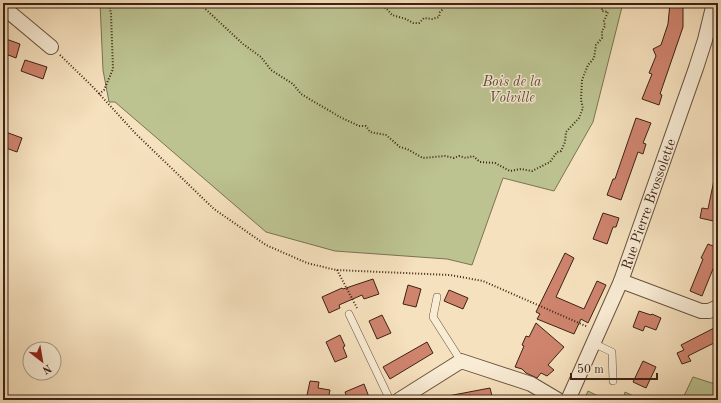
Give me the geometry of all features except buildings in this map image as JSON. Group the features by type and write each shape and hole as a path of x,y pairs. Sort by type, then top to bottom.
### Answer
{"street":[{"name":"Rue Pierre Brossolette","path":"568,400 621,281 700,54 714,3"},
{"path":"3,7 51,46"},
{"path":"621,281 701,311 709,311 718,307"},
{"path":"399,400 461,361 531,384 558,400"}],"lane":[{"path":"437,297 433,316 461,361"},
{"path":"349,314 390,400"},
{"path":"596,337 612,352 613,381"}],"path":[{"path":"99,94 104,90 113,69 111,14 109,3"},
{"path":"199,3 243,44 261,57 271,70 293,84 301,94 340,117 359,126 366,126 370,132 386,135 400,147 407,149 423,158 444,156 454,158 460,156 466,158 473,156 480,162 495,163 510,171 521,169 532,171 550,162 557,152 561,151 565,142 566,132 579,118 583,108 581,100 582,80 588,65 594,58 596,45 602,38 602,31 605,26 604,21 608,12 602,11 602,3"},
{"path":"369,3 372,7 381,6 386,8 392,15 406,19 413,23 419,23 424,18 432,19 439,17 440,12 443,9 443,3"},
{"path":"51,46 136,134 214,209 266,245 307,263 336,270 450,275 483,281 596,337"},
{"path":"336,270 358,310 349,314"}],"green space":[{"name":"Bois de la Volville","path":"100,3 623,3 593,122 554,191 503,178 472,265 447,259 335,251 266,232 115,102 109,102 103,70"},
{"path":"693,377 718,385 718,400 682,400"},
{"path":"588,391 606,400 584,400"},
{"path":"625,392 642,400 623,400"}]}
